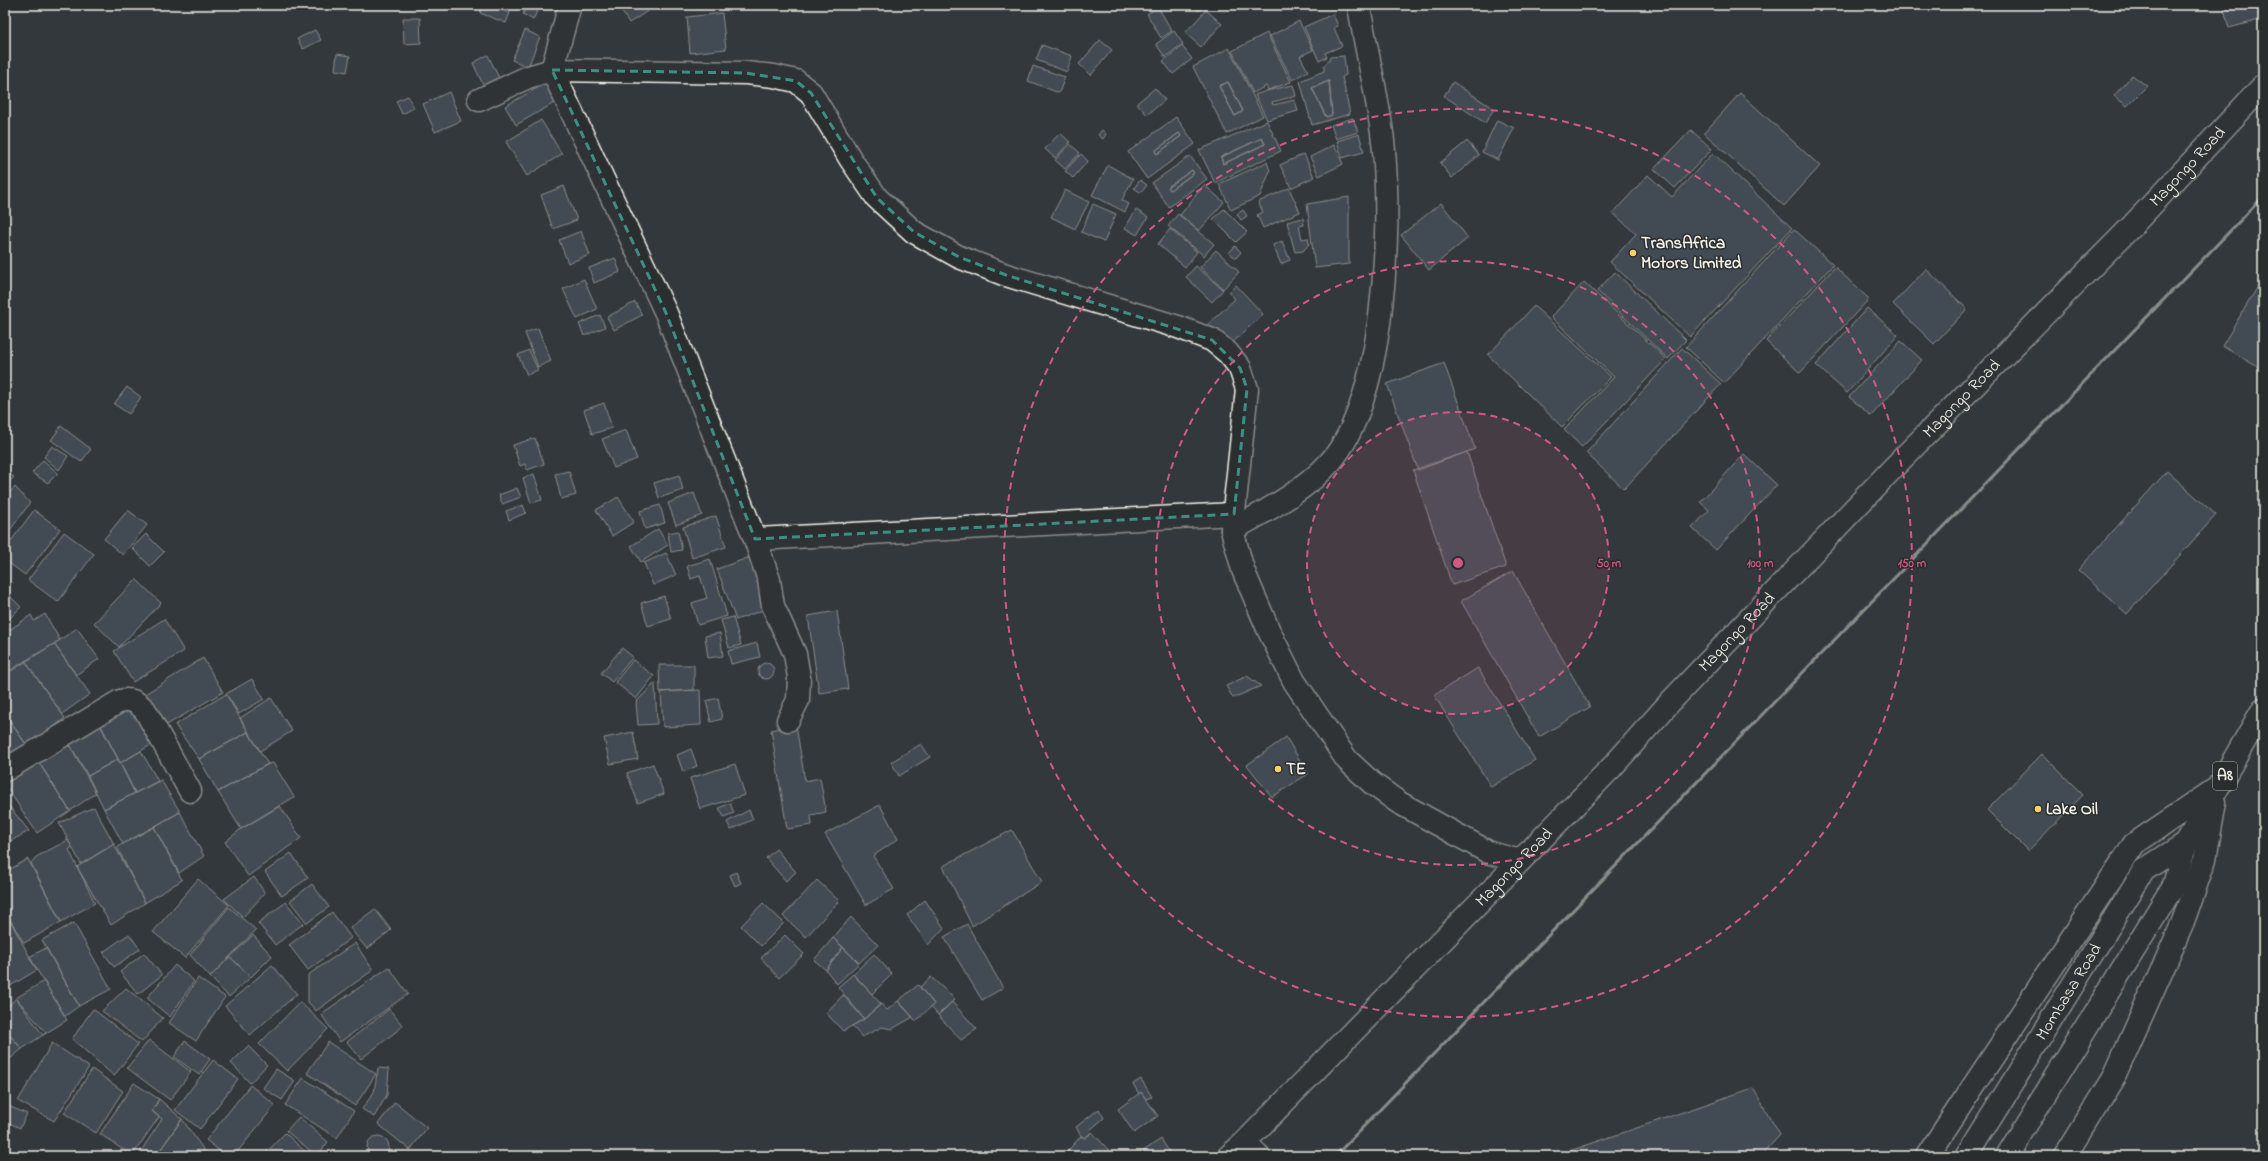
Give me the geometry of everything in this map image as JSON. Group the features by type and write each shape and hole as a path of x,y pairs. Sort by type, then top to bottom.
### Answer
{"main road":[{"path":"570,5 552,70 666,313 755,540 769,580 773,606 795,654 799,677 798,700 788,720"},
{"path":"755,540 1233,522 1300,490 1331,461 1351,430 1369,374 1379,325 1386,219 1384,151 1377,99 1359,5"},
{"path":"479,100 528,77 552,70 746,73 774,76 796,82 811,93 850,160 877,198 914,232 959,257 1006,275 1178,327 1212,340 1228,354 1240,368 1247,389 1233,522 1243,570 1269,631 1294,681 1324,729 1347,760 1373,784 1398,802 1490,853 1520,861"},
{"name":"Magongo Road","path":"1244,1152 1520,861 1612,767 1672,700 1895,466 2130,228 2263,86"},
{"path":"5,770 120,700 129,699 139,704 145,710 190,791"},
{"name":"Mombasa Road","path":"2006,1156 2174,885 2186,843 2263,709"},
{"path":"1927,1156 2134,844 2218,787"},
{"path":"2065,1156 2115,1075 2181,927 2205,859 2218,787"},
{"name":"Mombasa Road","path":"1967,1156 2144,870 2186,843"}],"highlighted area":[{"path":"552,70 746,73 796,81 811,93 877,198 914,232 959,257 1006,275 1212,340 1240,368 1247,389 1234,514 755,539 666,313"}],"building":[{"path":"483,5 489,5 510,13 506,23 480,13"},
{"path":"527,5 540,5 533,20 523,14"},
{"path":"623,5 657,5 629,23 619,7"},
{"path":"1192,5 1203,5 1199,11"},
{"path":"2223,5 2263,5 2263,19 2229,28"},
{"path":"1158,7 1172,31 1161,38 1147,14"},
{"path":"1206,10 1222,24 1201,47 1185,33"},
{"path":"722,13 726,49 690,53 687,17"},
{"path":"1333,14 1338,26 1334,28 1342,46 1325,53 1327,57 1319,61 1304,27"},
{"path":"403,18 420,18 421,43 404,44"},
{"path":"1299,21 1313,50 1300,56 1308,71 1292,80 1270,36"},
{"path":"315,30 321,40 303,49 297,39"},
{"path":"525,30 540,37 528,67 512,60"},
{"path":"1174,31 1183,44 1165,57 1156,44"},
{"path":"1267,33 1291,82 1268,90 1266,86 1253,93 1232,51"},
{"path":"1100,40 1112,50 1091,75 1079,64"},
{"path":"1042,45 1072,56 1067,72 1036,60"},
{"path":"1182,46 1192,59 1173,74 1163,61"},
{"path":"1229,48 1263,116 1227,134 1193,67","holes":["1228,82 1243,111 1235,116 1219,86"]},
{"path":"337,54 350,56 347,72 335,70"},
{"path":"488,55 500,80 484,87 473,63"},
{"path":"1344,56 1346,75 1342,77 1350,114 1312,125 1300,81 1324,71 1324,65 1329,61 1330,57","holes":["1329,81 1332,115 1326,117 1312,88"]},
{"path":"1033,66 1065,77 1059,93 1028,81"},
{"path":"2132,75 2147,86 2127,106 2114,96"},
{"path":"1329,81 1332,115 1326,117 1312,88"},
{"path":"1228,82 1243,111 1235,116 1219,86"},
{"path":"1453,82 1494,109 1485,123 1444,96"},
{"path":"546,83 556,102 516,125 505,106"},
{"path":"1293,85 1296,96 1272,102 1273,105 1295,100 1298,111 1267,120 1255,95"},
{"path":"1155,88 1165,100 1147,115 1137,103"},
{"path":"449,92 461,121 435,132 423,104"},
{"path":"1740,93 1820,166 1784,206 1704,133"},
{"path":"408,96 414,108 402,114 396,101"},
{"path":"1176,117 1195,144 1147,179 1128,152","holes":["1179,133 1181,136 1157,154 1155,151"]},
{"path":"1353,118 1358,132 1336,139 1331,125"},
{"path":"541,120 562,154 527,176 506,142"},
{"path":"1497,120 1514,128 1498,160 1482,152"},
{"path":"1267,121 1281,151 1215,183 1199,150","holes":["1262,138 1265,144 1223,164 1221,157"]},
{"path":"1102,130 1106,134 1103,139 1098,135"},
{"path":"1691,130 1712,149 1675,188 1654,169"},
{"path":"1060,133 1070,142 1055,158 1045,149"},
{"path":"1179,133 1181,136 1157,154 1155,151"},
{"path":"1359,134 1364,152 1342,158 1337,141"},
{"path":"1262,138 1265,144 1223,164 1221,157"},
{"path":"1467,141 1479,155 1452,178 1440,163"},
{"path":"1070,144 1080,153 1065,169 1055,160"},
{"path":"1334,145 1343,164 1319,176 1310,157"},
{"path":"1713,153 1792,228 1690,337 1610,262 1636,234 1613,213 1648,175 1672,197"},
{"path":"1081,154 1088,161 1073,178 1065,171"},
{"path":"1304,154 1314,177 1291,188 1280,165"},
{"path":"1190,156 1207,179 1169,207 1152,183","holes":["1192,170 1194,173 1170,190 1168,187"]},
{"path":"1267,162 1270,171 1260,196 1231,210 1219,184"},
{"path":"1108,165 1133,179 1122,200 1129,204 1125,212 1092,195"},
{"path":"1192,170 1194,173 1170,190 1168,187"},
{"path":"1140,180 1147,185 1141,193 1134,188"},
{"path":"1204,185 1224,202 1199,231 1180,215"},
{"path":"564,186 577,220 553,229 541,195"},
{"path":"1289,188 1300,212 1263,228 1257,215 1263,212 1258,202"},
{"path":"1065,190 1089,202 1075,229 1051,217"},
{"path":"1349,197 1349,264 1315,268 1307,204"},
{"path":"1441,203 1468,238 1429,270 1401,235"},
{"path":"1093,204 1116,214 1104,242 1081,232"},
{"path":"1224,209 1247,232 1236,242 1213,219"},
{"path":"1136,210 1148,217 1137,235 1125,228"},
{"path":"1243,210 1247,216 1241,220 1237,214"},
{"path":"1178,214 1214,244 1204,256 1168,226"},
{"path":"1303,218 1304,225 1299,226 1302,239 1308,238 1309,244 1303,251 1295,252 1287,222"},
{"path":"1170,229 1197,252 1185,267 1158,244"},
{"path":"1794,229 1833,265 1724,383 1686,347"},
{"path":"581,231 590,255 568,263 559,240"},
{"path":"1282,241 1290,260 1281,264 1273,245"},
{"path":"1235,246 1241,252 1236,258 1229,253"},
{"path":"1216,250 1239,272 1223,289 1200,267"},
{"path":"615,258 620,272 594,283 589,268"},
{"path":"1196,266 1223,290 1212,302 1186,277"},
{"path":"1835,267 1869,299 1800,373 1766,341"},
{"path":"1926,269 1967,309 1934,344 1893,304"},
{"path":"1615,272 1686,340 1668,359 1597,291"},
{"path":"2263,278 2263,370 2222,346"},
{"path":"584,279 597,309 577,319 563,289"},
{"path":"1584,282 1666,359 1582,447 1564,430 1614,377 1551,317"},
{"path":"1236,285 1263,314 1227,348 1206,326 1235,299 1229,292"},
{"path":"635,302 642,315 614,330 607,317"},
{"path":"1534,306 1611,377 1562,427 1488,355"},
{"path":"1867,308 1898,335 1847,393 1816,365"},
{"path":"600,315 605,327 584,336 579,324"},
{"path":"538,328 551,361 538,367 525,333"},
{"path":"1901,341 1922,360 1871,416 1849,397"},
{"path":"1682,348 1721,384 1624,489 1586,453"},
{"path":"529,350 538,370 527,375 518,355"},
{"path":"1444,363 1475,449 1418,470 1387,384"},
{"path":"127,387 141,397 129,414 114,404"},
{"path":"604,403 612,428 592,434 584,410"},
{"path":"61,426 91,449 81,462 51,440"},
{"path":"626,430 637,459 614,468 602,439"},
{"path":"535,438 544,464 527,470 525,464 520,466 513,445"},
{"path":"52,446 68,456 59,470 44,457"},
{"path":"1467,452 1506,567 1452,585 1413,470"},
{"path":"1744,454 1777,485 1716,550 1692,528 1709,510 1700,502"},
{"path":"43,460 58,473 48,483 32,473"},
{"path":"5,471 14,477 5,487"},
{"path":"569,471 576,495 561,499 555,474"},
{"path":"2167,471 2216,515 2127,614 2078,570"},
{"path":"534,474 542,500 531,503 523,478"},
{"path":"679,475 683,490 659,498 654,483"},
{"path":"15,487 30,503 5,537 5,497"},
{"path":"517,488 521,497 502,504 499,495"},
{"path":"694,493 702,515 676,525 668,503"},
{"path":"618,497 634,522 612,536 596,510"},
{"path":"523,505 526,513 509,520 506,511"},
{"path":"660,505 665,523 645,529 640,511"},
{"path":"34,510 60,529 25,575 5,560 5,549"},
{"path":"128,510 147,525 123,555 104,539"},
{"path":"716,516 726,547 692,558 683,527"},
{"path":"658,529 668,545 641,562 631,546"},
{"path":"678,531 682,550 671,552 668,533"},
{"path":"64,532 94,554 58,602 28,580"},
{"path":"146,534 164,552 150,566 132,548"},
{"path":"666,553 676,575 653,585 644,563"},
{"path":"753,556 771,607 736,620 717,569"},
{"path":"710,559 727,616 698,625 692,603 707,598 700,576 691,579 687,566"},
{"path":"1513,571 1590,707 1539,737 1461,601"},
{"path":"136,579 161,603 119,647 94,623"},
{"path":"5,591 21,607 5,623"},
{"path":"664,596 671,619 648,626 641,603"},
{"path":"837,611 848,689 819,693 808,616"},
{"path":"45,614 60,640 6,674 5,633 31,615 34,621"},
{"path":"733,617 741,645 729,648 721,620"},
{"path":"164,619 184,651 133,682 114,651"},
{"path":"77,628 99,659 76,675 54,644"},
{"path":"720,633 723,656 708,658 705,636"},
{"path":"757,643 760,657 731,664 728,651"},
{"path":"54,644 90,694 62,714 25,661"},
{"path":"622,648 633,657 612,682 601,673"},
{"path":"203,658 223,692 165,726 145,694"},
{"path":"633,660 654,676 636,699 615,682"},
{"path":"25,661 65,718 28,747 5,714 5,674"},
{"path":"766,663 772,665 774,671 772,677 766,679 760,677 758,671 760,665"},
{"path":"659,665 694,665 694,690 660,692"},
{"path":"1478,668 1535,760 1491,787 1434,695"},
{"path":"1247,676 1261,686 1233,698 1226,686"},
{"path":"252,679 264,699 239,714 226,694"},
{"path":"655,683 657,724 638,725 636,702"},
{"path":"700,690 701,725 663,727 661,692"},
{"path":"226,694 248,732 199,759 175,725"},
{"path":"271,698 292,731 260,751 240,718"},
{"path":"718,698 722,719 711,722 706,701"},
{"path":"130,706 151,745 120,763 100,725"},
{"path":"5,714 28,747 5,762"},
{"path":"99,722 118,759 88,776 68,741"},
{"path":"796,725 805,781 820,778 826,812 811,815 812,825 787,829 771,730"},
{"path":"248,732 268,764 218,792 199,759"},
{"path":"633,732 638,759 610,764 604,738"},
{"path":"65,736 96,793 70,811 36,758"},
{"name":"TE","path":"1286,737 1308,774 1272,797 1247,765"},
{"path":"921,744 930,757 899,776 891,762"},
{"path":"691,749 697,766 683,772 677,755"},
{"path":"141,751 158,781 135,793 120,763"},
{"path":"2042,754 2083,795 2028,851 1987,810"},
{"path":"36,758 70,811 37,833 5,785 5,780"},
{"path":"118,759 135,793 104,809 88,776"},
{"path":"273,763 294,797 241,829 218,792 268,764"},
{"path":"653,764 664,794 638,803 627,773"},
{"path":"735,764 745,795 700,809 690,778"},
{"path":"161,780 180,812 123,844 104,809"},
{"path":"5,801 29,831 9,842 5,837"},
{"path":"730,803 734,813 724,817 719,808"},
{"path":"880,805 898,839 873,856 894,889 866,905 825,834"},
{"path":"280,806 301,838 248,876 225,842 241,829"},
{"path":"94,807 114,844 81,864 59,823"},
{"path":"749,810 753,819 731,830 727,822"},
{"path":"180,812 204,856 179,873 154,827"},
{"path":"154,827 182,880 145,903 117,847"},
{"path":"1012,830 1042,882 972,926 943,866"},
{"path":"68,840 72,847 69,850 95,903 61,922 31,863 36,857"},
{"path":"114,844 145,903 111,925 77,867"},
{"path":"776,849 796,872 786,881 766,858"},
{"path":"291,853 308,878 282,896 265,872"},
{"path":"28,859 61,922 24,943 5,911 5,872"},
{"path":"736,872 741,883 735,886 730,875"},
{"path":"254,877 265,893 243,917 224,899"},
{"path":"198,879 229,905 185,958 153,932"},
{"path":"817,880 839,901 806,937 783,916"},
{"path":"312,884 329,907 307,923 290,901"},
{"path":"925,900 944,928 928,945 907,915"},
{"path":"286,902 303,924 275,945 258,923"},
{"path":"763,903 784,923 761,946 741,926"},
{"path":"229,907 256,930 210,977 190,955"},
{"path":"375,909 391,930 367,949 350,928"},
{"path":"5,911 37,970 7,988 5,985"},
{"path":"332,912 351,938 308,970 289,945"},
{"path":"851,917 878,945 859,963 833,938"},
{"path":"74,923 111,989 79,1006 42,940"},
{"path":"967,924 1003,988 982,1000 944,937"},
{"path":"129,934 140,949 114,967 103,952"},
{"path":"253,935 272,956 251,977 230,957"},
{"path":"785,935 804,954 779,978 761,958"},
{"path":"833,938 843,947 826,970 814,960"},
{"path":"355,943 373,970 316,1011 308,1002 308,975"},
{"path":"843,947 859,963 837,984 826,970"},
{"path":"46,948 79,1006 65,1016 29,957"},
{"path":"144,953 162,975 138,994 120,972"},
{"path":"874,954 892,974 872,994 853,974"},
{"path":"230,957 251,977 229,997 210,977"},
{"path":"175,965 194,981 170,1017 147,998"},
{"path":"272,965 297,994 250,1035 225,1006"},
{"path":"389,967 408,994 340,1042 321,1014"},
{"path":"853,974 881,1004 864,1019 838,987"},
{"path":"931,977 955,999 938,1015 931,1007 934,1004 920,987"},
{"path":"198,978 225,997 196,1041 169,1023"},
{"path":"44,981 67,1020 43,1035 16,998"},
{"path":"918,985 934,1004 916,1021 898,1001"},
{"path":"126,988 163,1018 142,1042 102,1011"},
{"path":"843,995 864,1019 843,1031 826,1013"},
{"path":"16,998 46,1033 22,1049 5,1030 5,1010"},
{"path":"898,1001 913,1017 892,1029 882,1027 862,1037 852,1026 864,1019 881,1004 887,1010"},
{"path":"300,1002 328,1029 287,1071 259,1044"},
{"path":"952,1002 977,1029 961,1040 938,1015"},
{"path":"93,1009 138,1044 114,1076 72,1039"},
{"path":"389,1009 403,1026 361,1059 347,1042"},
{"path":"5,1030 22,1049 5,1063"},
{"path":"149,1040 191,1072 170,1100 127,1068"},
{"path":"185,1041 210,1059 199,1075 174,1057"},
{"path":"328,1042 376,1074 355,1106 307,1073"},
{"path":"52,1043 89,1067 54,1121 18,1101"},
{"path":"248,1046 267,1065 250,1083 231,1063"},
{"path":"213,1060 238,1079 200,1129 175,1110"},
{"path":"378,1068 389,1069 387,1095 374,1117 362,1109 374,1092"},
{"path":"92,1069 123,1091 96,1133 64,1113"},
{"path":"276,1069 295,1081 282,1100 263,1088"},
{"path":"303,1078 354,1111 337,1138 285,1105"},
{"path":"1141,1079 1152,1097 1146,1099 1141,1092 1139,1094 1133,1084"},
{"path":"134,1083 159,1099 152,1111 159,1117 132,1156 100,1134"},
{"path":"250,1085 275,1105 234,1156 226,1156 206,1140"},
{"path":"1753,1088 1780,1135 1761,1156 1555,1156"},
{"path":"1141,1092 1158,1116 1134,1133 1118,1109"},
{"path":"5,1096 9,1098 6,1105 27,1114 20,1128 5,1121"},
{"path":"159,1099 182,1119 156,1156 141,1156 139,1154 162,1119 152,1111"},
{"path":"395,1102 427,1128 410,1150 378,1124"},
{"path":"1099,1109 1104,1118 1090,1130 1092,1132 1085,1138 1081,1136 1076,1127"},
{"path":"299,1117 328,1142 317,1156 286,1131"},
{"path":"182,1119 208,1156 156,1156"},
{"path":"1092,1132 1114,1156 1063,1156 1081,1136 1085,1138"},
{"path":"285,1133 310,1156 263,1156"},
{"path":"378,1136 386,1139 389,1147 386,1155 378,1158 370,1155 367,1147 370,1139"},
{"path":"1161,1139 1172,1156 1136,1156"}],"railway":[{"path":"1335,1156 2263,197"}],"place":[{"name":"TransAfrica Motors Limited","path":"1633,253"},
{"name":"TE","path":"1278,769"},
{"name":"Lake Oil","path":"2038,809"}]}
